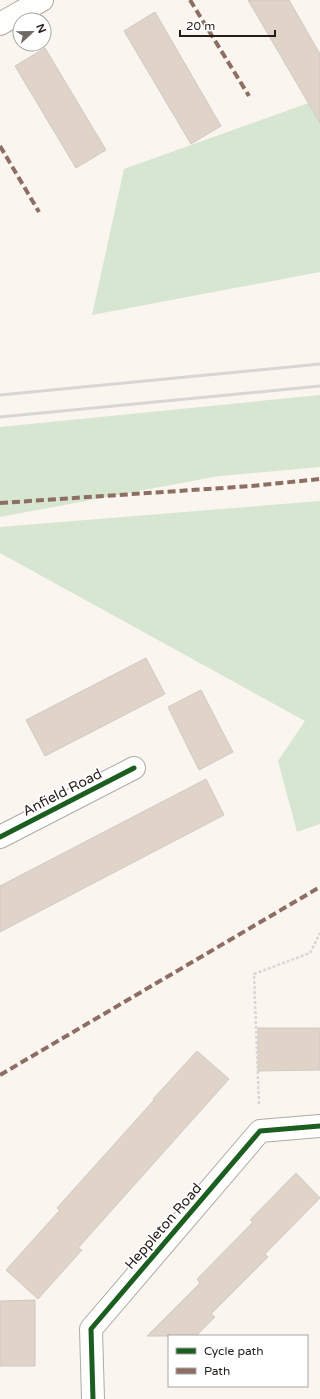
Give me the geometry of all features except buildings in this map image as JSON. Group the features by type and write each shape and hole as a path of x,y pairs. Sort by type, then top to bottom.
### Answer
{"street":[{"path":"0,24 42,0"},
{"name":"Anfield Road","path":"0,837 134,768"},
{"path":"260,1131 320,1126"},
{"name":"Heppleton Road","path":"93,1399 90,1329 260,1131"}],"path":[{"path":"260,1131 254,974 310,953 320,933"}],"green space":[{"path":"320,99 320,272 92,315 124,169"},
{"path":"320,395 320,467 219,476 0,517 0,427"},
{"path":"320,501 320,824 297,832 278,761 305,721 0,553 0,527"}],"railway":[{"path":"0,395 320,364"},
{"path":"0,417 320,386"}],"marked path":[{"path":"190,0 249,96"},
{"path":"0,146 39,212"},
{"path":"0,503 252,486 320,479"},
{"path":"0,1075 320,887"}],"cycle path":[{"path":"0,837 134,768"},
{"path":"93,1399 91,1329 260,1131 320,1126"}]}
